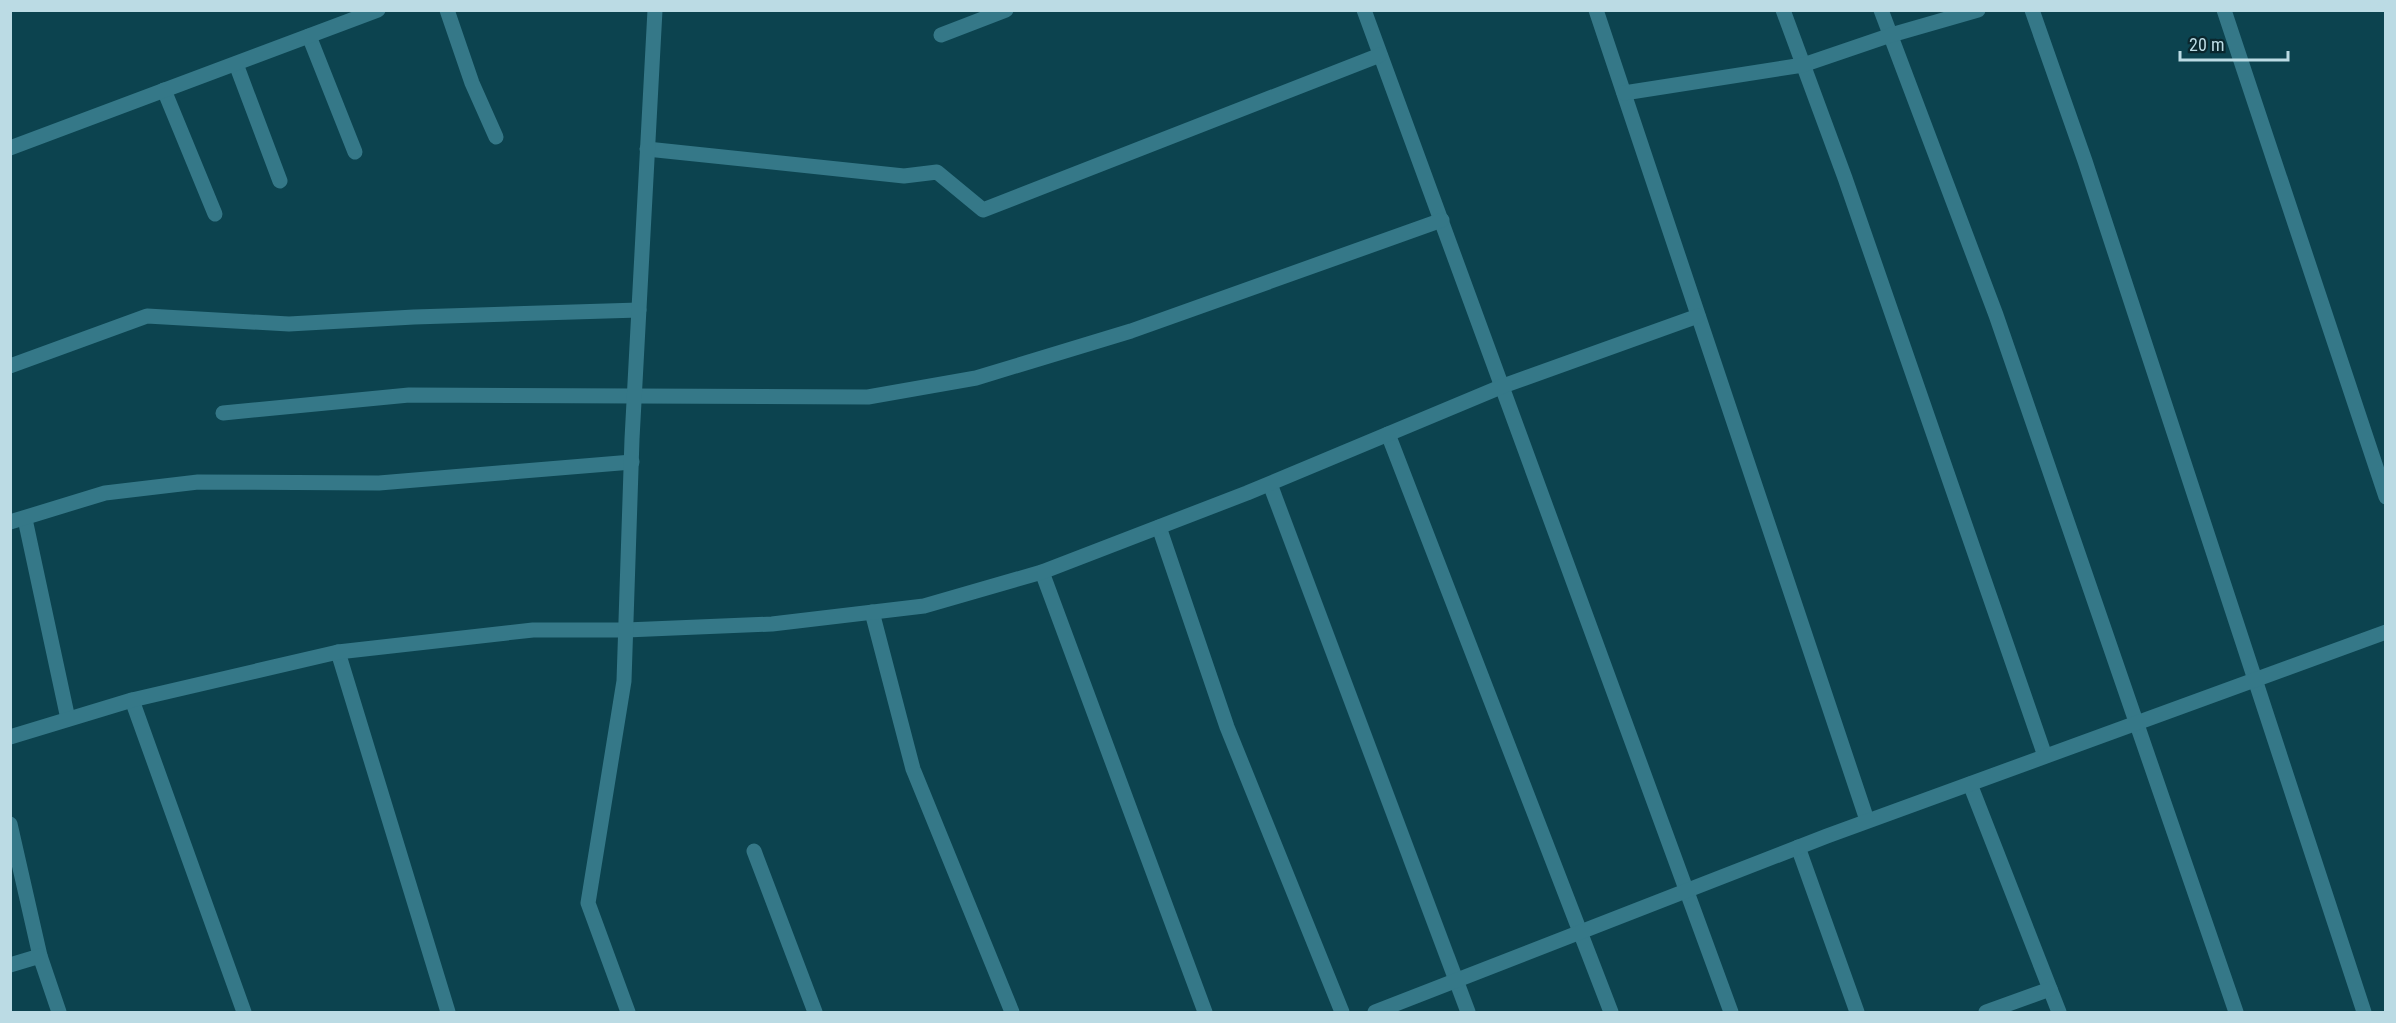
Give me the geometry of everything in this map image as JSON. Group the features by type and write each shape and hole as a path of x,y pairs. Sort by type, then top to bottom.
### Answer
{"street":[{"path":"10,148 378,10"},
{"path":"447,10 472,83 496,137"},
{"path":"628,1012 588,903 624,681 634,396 655,10"},
{"path":"941,35 1006,10"},
{"path":"1364,10 1731,1012"},
{"path":"1596,10 1867,820"},
{"path":"1783,10 1845,178 2045,756"},
{"path":"1881,10 1996,315 2236,1012"},
{"path":"1624,93 1803,65 1891,35 1978,10"},
{"path":"2032,10 2092,184 2364,1012"},
{"path":"2224,10 2385,497"},
{"path":"309,36 355,152"},
{"path":"647,149 904,176 936,172 982,210 1380,55"},
{"path":"236,64 280,181"},
{"path":"164,90 215,214"},
{"path":"223,412 409,395 868,397 976,378 1131,331 1442,220"},
{"path":"10,366 147,316 289,324 414,317 639,310"},
{"path":"10,737 132,700 338,652 532,630 626,630 772,624 924,606 1042,572 1270,484 1503,386 1698,315"},
{"path":"1388,434 1611,1012"},
{"path":"68,719 18,520 105,493 198,482 379,483 632,462"},
{"path":"1270,484 1468,1012"},
{"path":"1159,527 1227,727 1342,1012"},
{"path":"1042,572 1205,1012"},
{"path":"872,612 913,769 1012,1012"},
{"path":"1375,1012 1867,820 2385,632"},
{"path":"338,652 448,1012"},
{"path":"132,700 244,1012"},
{"path":"1970,784 2059,1012"},
{"path":"10,824 18,891 59,1012"},
{"path":"1798,847 1857,1012"},
{"path":"754,850 815,1012"},
{"path":"10,965 40,956"},
{"path":"1986,1012 2050,989"}]}
